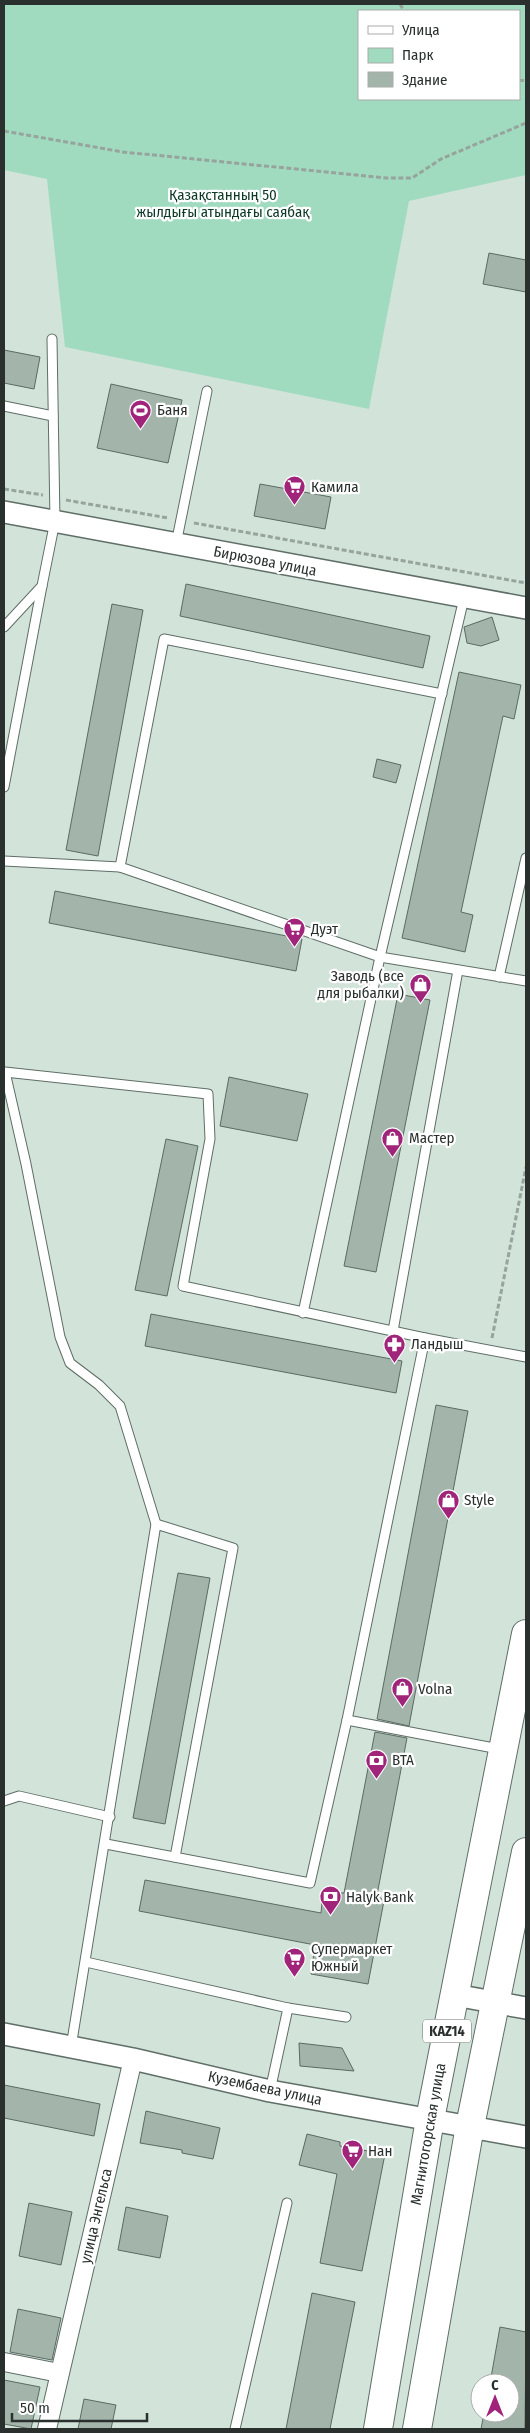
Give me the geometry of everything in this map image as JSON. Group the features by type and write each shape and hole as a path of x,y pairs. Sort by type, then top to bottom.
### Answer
{"main road":[{"name":"Магнитогорская улица","path":"378,2429 430,2118 526,1634"},
{"name":"KAZ14","path":"417,2429 470,2126 497,2002 526,1852"}],"street":[{"name":"Бирюзова улица","path":"4,512 526,608"},
{"path":"455,1995 526,2008"},
{"name":"Кузембаева улица","path":"4,2034 133,2059 270,2091 430,2118 526,2137"},
{"name":"улица Энгельса","path":"47,2429 133,2059"},
{"path":"4,2362 59,2373"}],"lane":[{"path":"4,787 55,521 52,339"},
{"path":"176,544 207,391"},
{"path":"4,406 53,416"},
{"path":"4,627 42,586"},
{"path":"303,1313 380,957 464,598"},
{"path":"120,867 164,639 442,694"},
{"path":"499,977 526,858"},
{"path":"4,861 120,867 380,957 526,981"},
{"path":"392,1330 458,970"},
{"path":"71,2047 106,1844 156,1524 120,1406 99,1385 70,1363 60,1338 26,1164 4,1069 208,1094 210,1139 183,1286 303,1313 526,1357"},
{"path":"106,1844 310,1883 347,1720 425,1338"},
{"path":"156,1524 233,1548 176,1857"},
{"path":"347,1720 504,1750"},
{"path":"4,1801 19,1796 110,1816"},
{"path":"86,1962 288,2008 346,2017"},
{"path":"270,2091 288,2008"},
{"path":"235,2429 287,2202"}],"path":[{"path":"4,131 122,152 387,178 412,178 441,159 526,122"},
{"path":"4,489 526,583"},
{"path":"489,1350 526,1167"}],"green space":[{"name":"Қазақстанның 50 жылдығы атындағы саябақ","path":"4,4 526,4 526,175 409,201 369,409 65,347 47,179 4,170"}],"building":[{"path":"489,253 526,260 526,292 483,284"},
{"path":"4,350 40,357 34,389 4,383"},
{"path":"111,384 182,400 168,463 97,448"},
{"path":"260,484 331,497 325,529 254,516"},
{"path":"186,584 430,636 423,668 180,616"},
{"path":"112,604 143,610 98,856 66,850"},
{"path":"492,617 499,640 481,646 467,643 464,627"},
{"path":"459,672 521,685 514,719 503,716 461,912 473,915 465,952 402,938"},
{"path":"377,759 401,765 396,783 373,777"},
{"path":"55,891 302,939 296,971 49,923"},
{"path":"398,994 430,1000 376,1272 344,1266"},
{"path":"229,1077 308,1094 297,1141 220,1126"},
{"path":"166,1139 198,1146 167,1296 135,1290"},
{"path":"151,1314 402,1361 396,1393 145,1346"},
{"path":"436,1405 468,1411 409,1726 377,1719"},
{"path":"178,1573 210,1578 165,1824 133,1818"},
{"path":"375,1732 407,1738 377,1895 384,1901 368,1984 311,1974 315,1945 139,1911 145,1880 321,1913 323,1892 344,1893"},
{"path":"299,2043 342,2048 354,2071 300,2066"},
{"path":"4,2085 100,2104 94,2136 4,2118"},
{"path":"146,2111 220,2128 213,2159 182,2153 182,2150 140,2143"},
{"path":"307,2134 340,2142 340,2146 385,2154 362,2271 320,2263 337,2174 299,2165"},
{"path":"29,2203 72,2212 61,2265 19,2256"},
{"path":"126,2207 168,2216 160,2258 118,2250"},
{"path":"312,2293 355,2302 330,2429 286,2429"},
{"path":"18,2309 61,2318 52,2360 10,2352"},
{"path":"500,2327 526,2332 525,2429 481,2429 482,2423 520,2423 520,2373 492,2373"},
{"path":"4,2380 40,2387 31,2429 4,2424"},
{"path":"84,2399 116,2405 111,2429 78,2429"}],"place":[{"name":"Баня","path":"141,429"},
{"name":"Камила","path":"295,506"},
{"name":"Дуэт","path":"295,948"},
{"name":"Заводь (все для рыбалки)","path":"420,1004"},
{"name":"Мастер","path":"393,1157"},
{"name":"Ландыш","path":"395,1363"},
{"name":"Style","path":"448,1519"},
{"name":"Volna","path":"402,1708"},
{"name":"BTA","path":"376,1779"},
{"name":"Halyk Bank","path":"330,1916"},
{"name":"Супермаркет Южный","path":"295,1977"},
{"name":"Нан","path":"352,2170"}]}
